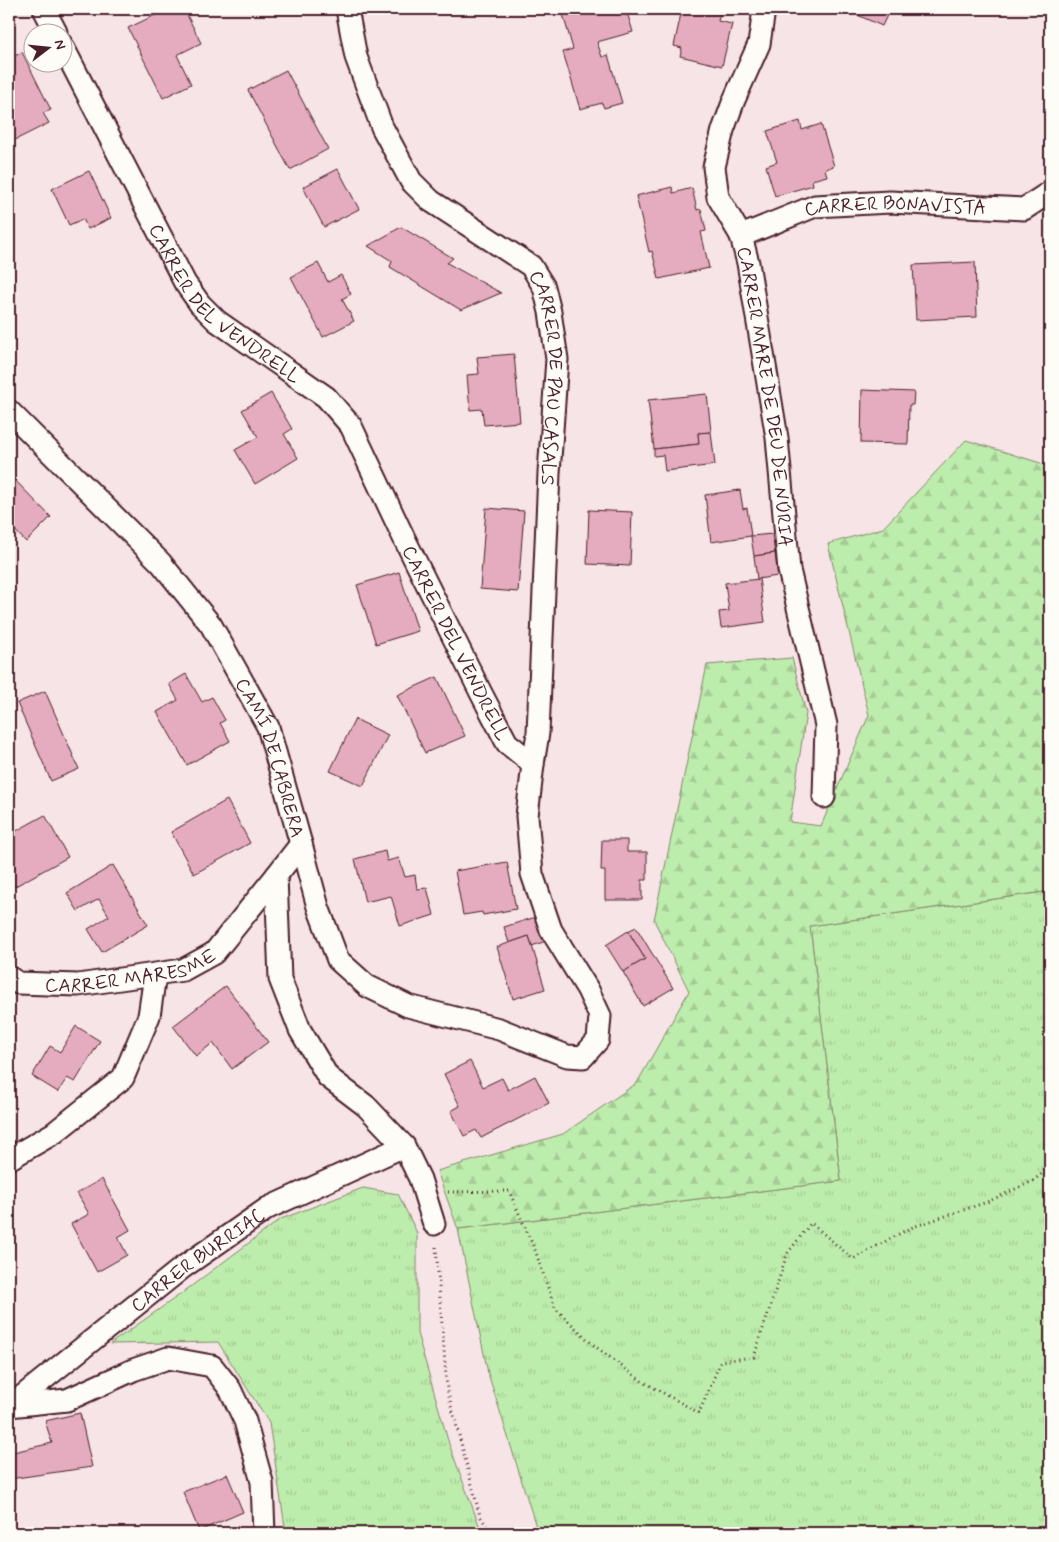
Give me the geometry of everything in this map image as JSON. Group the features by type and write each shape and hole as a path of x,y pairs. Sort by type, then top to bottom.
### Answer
{"street":[{"path":"44,9 51,22"},
{"name":"CARRER DE PAU CASALS","path":"347,9 356,57 382,127 411,181 431,201 531,266 544,287 557,359 549,473 538,733 532,764"},
{"name":"CARRER MARE DE DEU DE NÚRIA","path":"762,9 763,17 759,44 723,130 714,167 718,196 741,236 748,262 777,438 788,570 826,725 824,797"},
{"name":"CARRER DEL VENDRELL","path":"72,64 185,283 200,304 217,321 326,397 351,426 485,702 507,743 532,764"},
{"name":"CARRER BONAVISTA","path":"741,236 815,206 890,202 1024,209 1050,192"},
{"name":"CAMÍ DE CABRERA","path":"9,411 161,563 211,625 268,727 301,844 276,876"},
{"path":"301,844 318,907 338,960 367,986 408,1006 499,1029 567,1056 584,1057 598,1040 600,1016 588,990 551,930 532,874 527,816 532,764"},
{"path":"276,876 280,978 300,1030 328,1078 366,1106 404,1146 424,1192 434,1224"},
{"name":"CARRER MARESME","path":"9,977 18,983 78,985 183,970 214,953 276,876"},
{"path":"9,1158 54,1133 124,1078 149,1016 155,975"},
{"name":"CARRER BURRIAC","path":"9,1406 182,1268 268,1208 404,1146"},
{"path":"9,1406 67,1400 133,1370 168,1358 212,1366 230,1388 245,1421 262,1482 264,1533"}],"path":[{"path":"424,1192 509,1191 535,1250 554,1308 592,1344 642,1381 699,1413 721,1361 754,1357 787,1254 812,1223 853,1259 910,1228 987,1202 1033,1181 1050,1167"},
{"path":"434,1224 447,1389 480,1516 491,1533"}],"green space":[{"path":"966,440 1050,466 1050,891 810,926 841,1181 458,1229 437,1171 563,1134 637,1083 689,991 654,920 707,665 792,658 806,713 790,822 821,826 869,715 828,544 883,528"},
{"path":"1050,891 1050,1533 538,1533 488,1373 458,1229 841,1181 810,926"},
{"path":"363,1188 398,1194 417,1233 417,1333 449,1444 482,1533 286,1533 269,1423 218,1342 110,1344 281,1219"}],"building":[{"path":"168,9 184,9 201,43 177,55 191,84 163,98 128,28"},
{"path":"569,9 626,9 633,32 597,42 602,57 608,55 622,103 604,108 602,103 580,109 563,52 573,49 562,11"},
{"path":"682,9 721,9 718,21 732,24 722,66 680,56 682,48 674,46"},
{"path":"844,9 890,9 882,26"},
{"path":"22,52 22,72 32,72 51,110 43,113 49,123 11,142 9,137 9,59"},
{"path":"286,70 328,149 290,170 248,90"},
{"path":"800,121 802,130 821,124 834,166 825,169 827,176 812,180 813,185 775,196 766,166 777,162 767,131"},
{"path":"338,169 359,209 324,227 303,187"},
{"path":"89,171 111,218 88,229 83,219 69,225 52,189"},
{"path":"672,187 673,193 692,188 697,210 701,209 706,231 701,232 709,268 659,279 652,251 649,252 636,196"},
{"path":"401,227 453,258 447,263 501,293 461,310 390,267 392,261 368,246"},
{"path":"975,262 977,317 916,320 913,265"},
{"path":"318,263 328,282 341,275 351,294 342,299 354,321 323,337 291,277"},
{"path":"514,354 520,422 484,425 482,409 470,410 467,375 479,374 477,357"},
{"path":"862,390 914,392 913,405 909,405 908,444 861,443"},
{"path":"271,393 292,429 284,434 298,458 255,484 235,450 258,437 242,410"},
{"path":"707,394 711,432 698,433 699,444 654,449 648,400"},
{"path":"711,432 715,465 665,471 663,455 654,456 654,449 699,444 698,433"},
{"path":"9,474 51,517 26,542 9,524"},
{"path":"740,490 743,509 747,508 751,536 711,542 705,495"},
{"path":"486,508 524,511 518,592 480,589"},
{"path":"589,510 632,512 630,566 587,564"},
{"path":"772,534 775,553 754,556 751,536"},
{"path":"775,553 778,576 757,579 754,556"},
{"path":"399,572 418,631 376,644 357,585"},
{"path":"759,579 765,622 721,628 719,612 729,611 725,583"},
{"path":"186,674 202,702 212,697 225,720 220,723 230,741 187,765 157,712 178,700 169,684"},
{"path":"437,677 465,736 425,753 397,695"},
{"path":"45,691 79,769 51,781 17,703"},
{"path":"355,719 388,735 363,786 330,771"},
{"path":"227,800 250,843 194,874 171,832"},
{"path":"45,815 68,857 10,889 9,835"},
{"path":"602,840 627,840 627,852 647,852 647,880 642,880 642,900 605,900 605,871 601,871"},
{"path":"385,851 387,861 399,858 405,877 415,875 417,889 427,888 434,915 400,926 391,896 365,902 355,859"},
{"path":"507,862 516,909 483,915 482,912 463,915 455,871"},
{"path":"113,865 148,925 102,952 88,929 109,916 99,899 78,911 67,893"},
{"path":"539,916 546,941 532,946 529,936 509,943 504,927"},
{"path":"636,927 673,988 643,1006 623,972 645,959 628,931"},
{"path":"628,931 645,959 623,972 606,945"},
{"path":"529,936 545,989 513,999 497,947"},
{"path":"226,986 268,1042 232,1069 213,1043 196,1056 173,1026"},
{"path":"76,1026 100,1041 75,1082 67,1078 58,1092 32,1076 50,1046 60,1052"},
{"path":"470,1061 483,1087 502,1078 508,1090 535,1076 549,1103 481,1138 476,1130 464,1136 451,1111 460,1106 444,1074"},
{"path":"102,1179 130,1230 118,1237 127,1255 97,1272 71,1224 89,1214 77,1193"},
{"path":"80,1413 92,1467 9,1479 9,1453 52,1443 45,1421"},
{"path":"227,1474 243,1512 199,1531 183,1492"}]}
